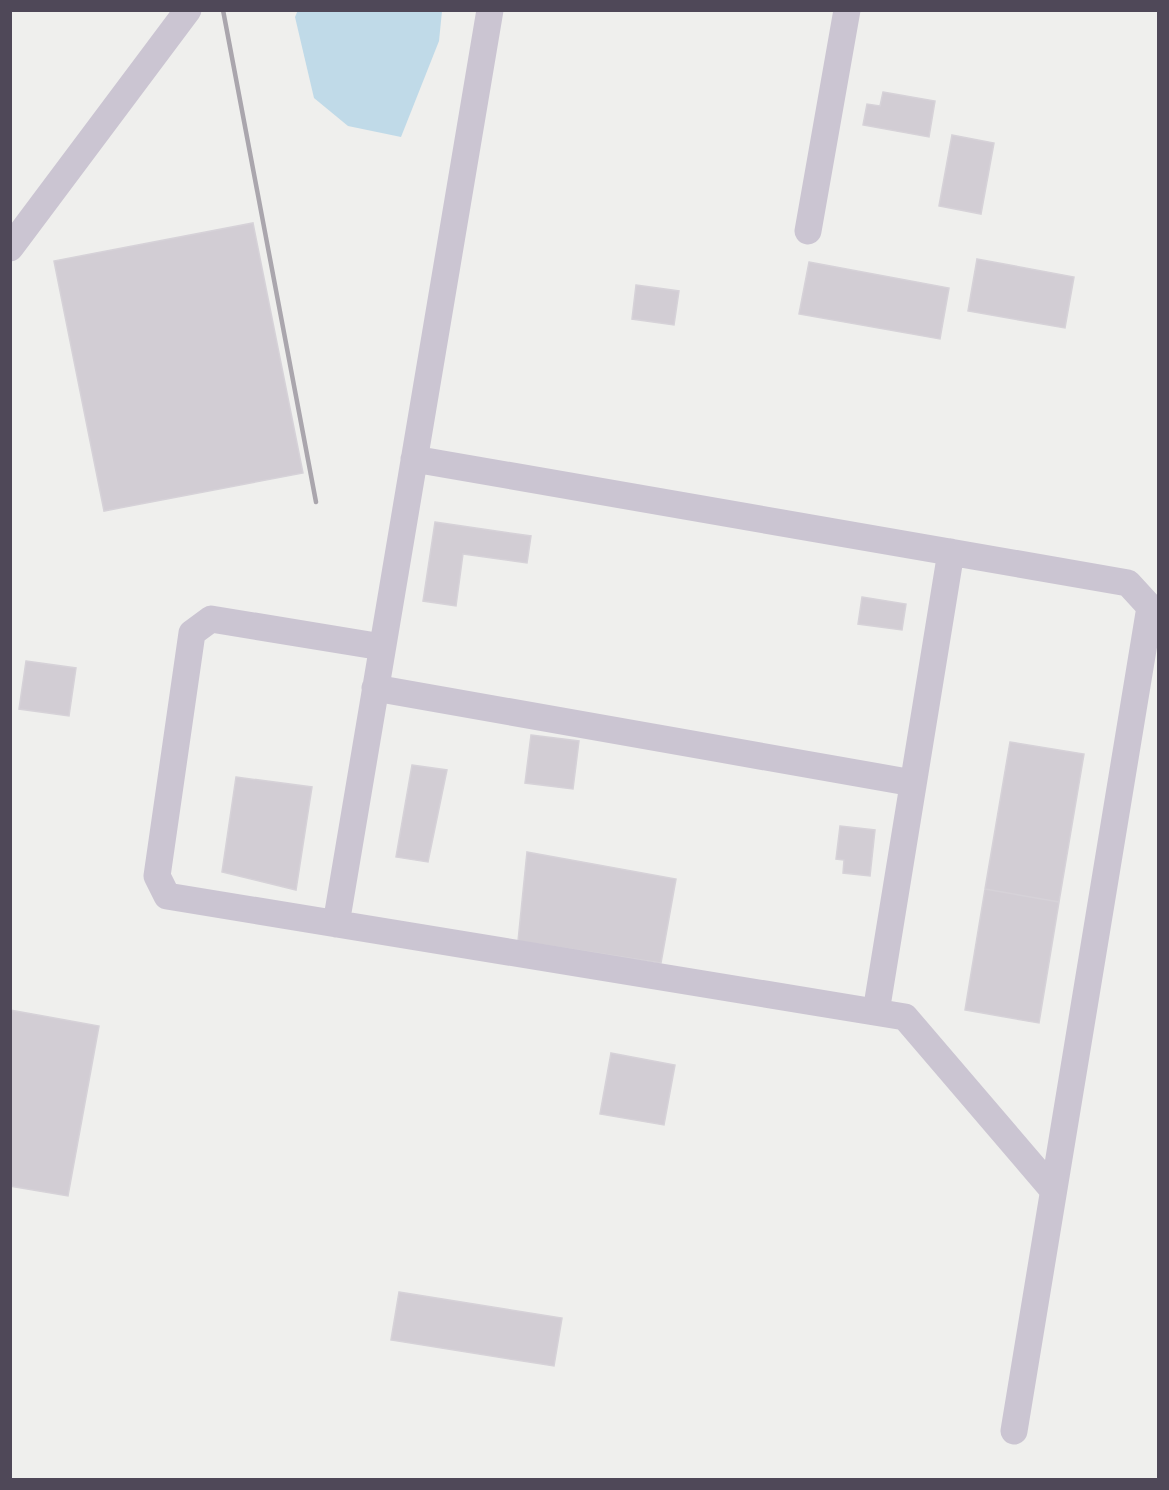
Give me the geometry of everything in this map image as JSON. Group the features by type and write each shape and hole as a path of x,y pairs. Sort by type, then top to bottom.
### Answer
{"lane":[{"path":"10,248 188,10"},
{"path":"336,924 490,10"},
{"path":"808,231 847,10"},
{"path":"414,459 1128,583 1150,607 1014,1431"},
{"path":"876,1012 951,552"},
{"path":"382,647 211,619 192,633 157,876 167,896 905,1017 1053,1190"},
{"path":"375,688 913,783"}],"shaded area":[{"path":"298,10 442,11 439,41 401,137 348,126 314,98 295,17"}],"building":[{"path":"883,92 935,101 929,137 863,125 867,104 880,106"},
{"path":"952,135 994,143 981,214 939,206"},
{"path":"253,223 303,473 104,511 54,261"},
{"path":"977,259 1074,277 1065,328 968,311"},
{"path":"809,262 949,288 940,339 799,314"},
{"path":"636,285 679,291 674,325 632,319"},
{"path":"435,522 531,536 527,563 463,554 456,606 423,601"},
{"path":"862,597 906,604 902,630 858,624"},
{"path":"26,661 76,668 69,716 19,709"},
{"path":"531,735 579,741 573,789 525,783"},
{"path":"1010,742 1084,754 1059,902 985,889"},
{"path":"412,765 447,770 428,862 396,857"},
{"path":"236,777 312,787 296,890 222,872"},
{"path":"840,826 875,830 870,876 843,873 844,860 836,859"},
{"path":"527,852 676,879 661,963 518,941"},
{"path":"985,889 1059,902 1039,1023 965,1010"},
{"path":"10,1010 99,1026 68,1196 10,1186"},
{"path":"611,1053 675,1065 664,1125 600,1114"},
{"path":"399,1292 562,1318 554,1366 391,1340"}],"railway":[{"path":"223,10 316,502"}]}
